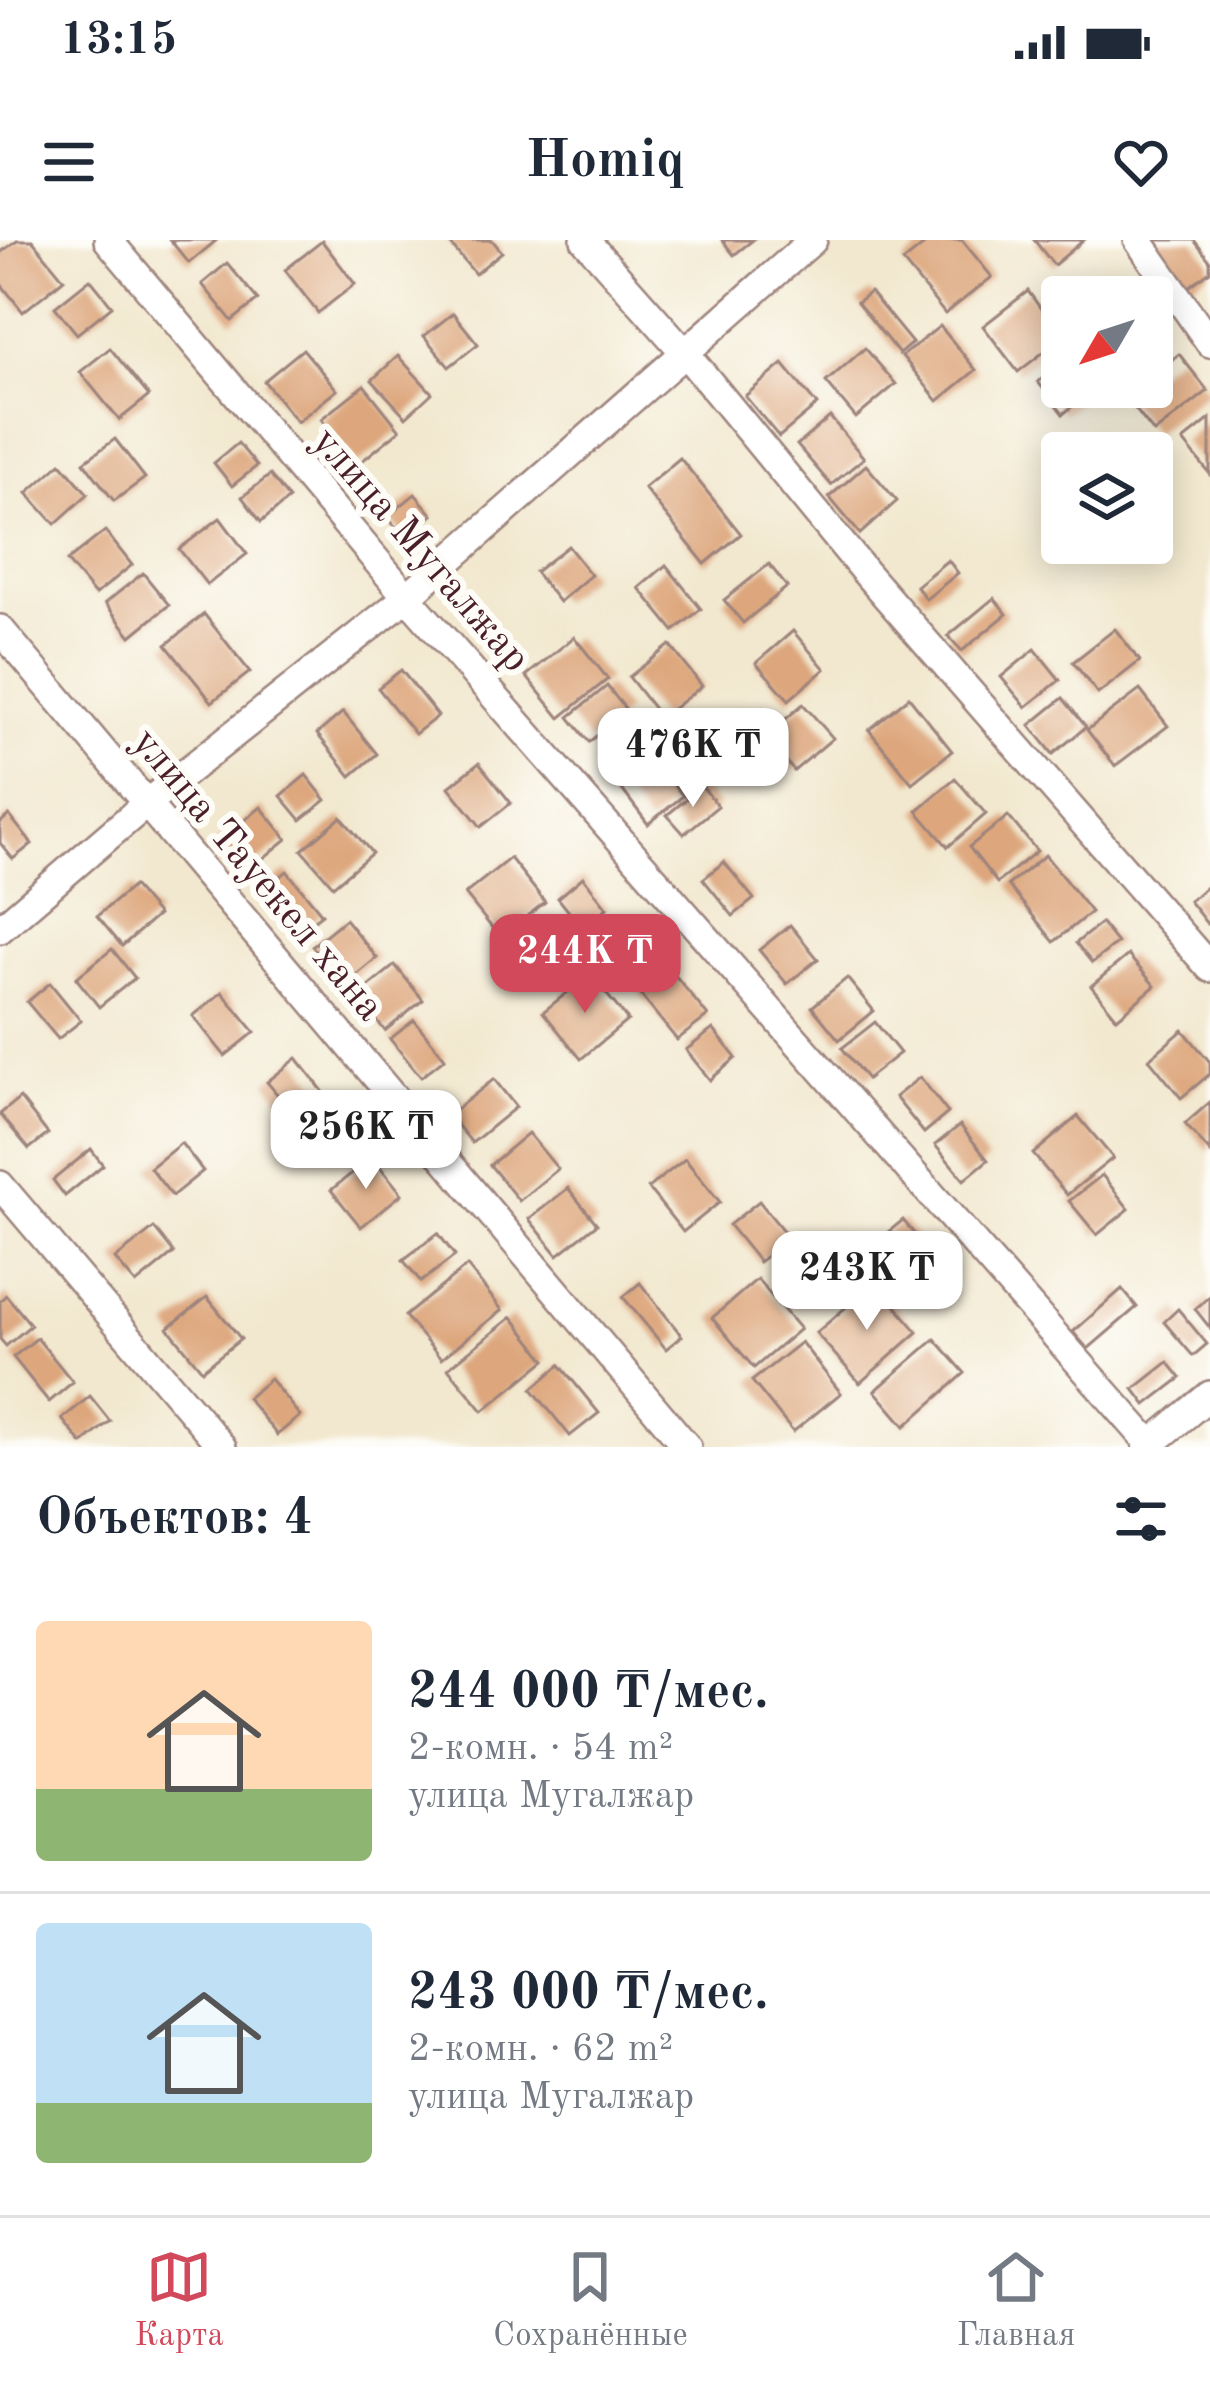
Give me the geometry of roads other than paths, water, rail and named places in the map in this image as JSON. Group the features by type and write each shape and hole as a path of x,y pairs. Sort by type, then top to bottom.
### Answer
{"street":[{"name":"улица Мугалжар","path":"108,240 407,597 1150,1446"},
{"path":"585,240 686,354 865,572 1210,968"},
{"path":"0,929 147,802 407,597 813,240"},
{"path":"1138,240 1210,343"},
{"name":"улица Тауекел хана","path":"0,628 687,1447"},
{"path":"0,1185 222,1447"},
{"path":"1150,1446 1210,1395"}]}
